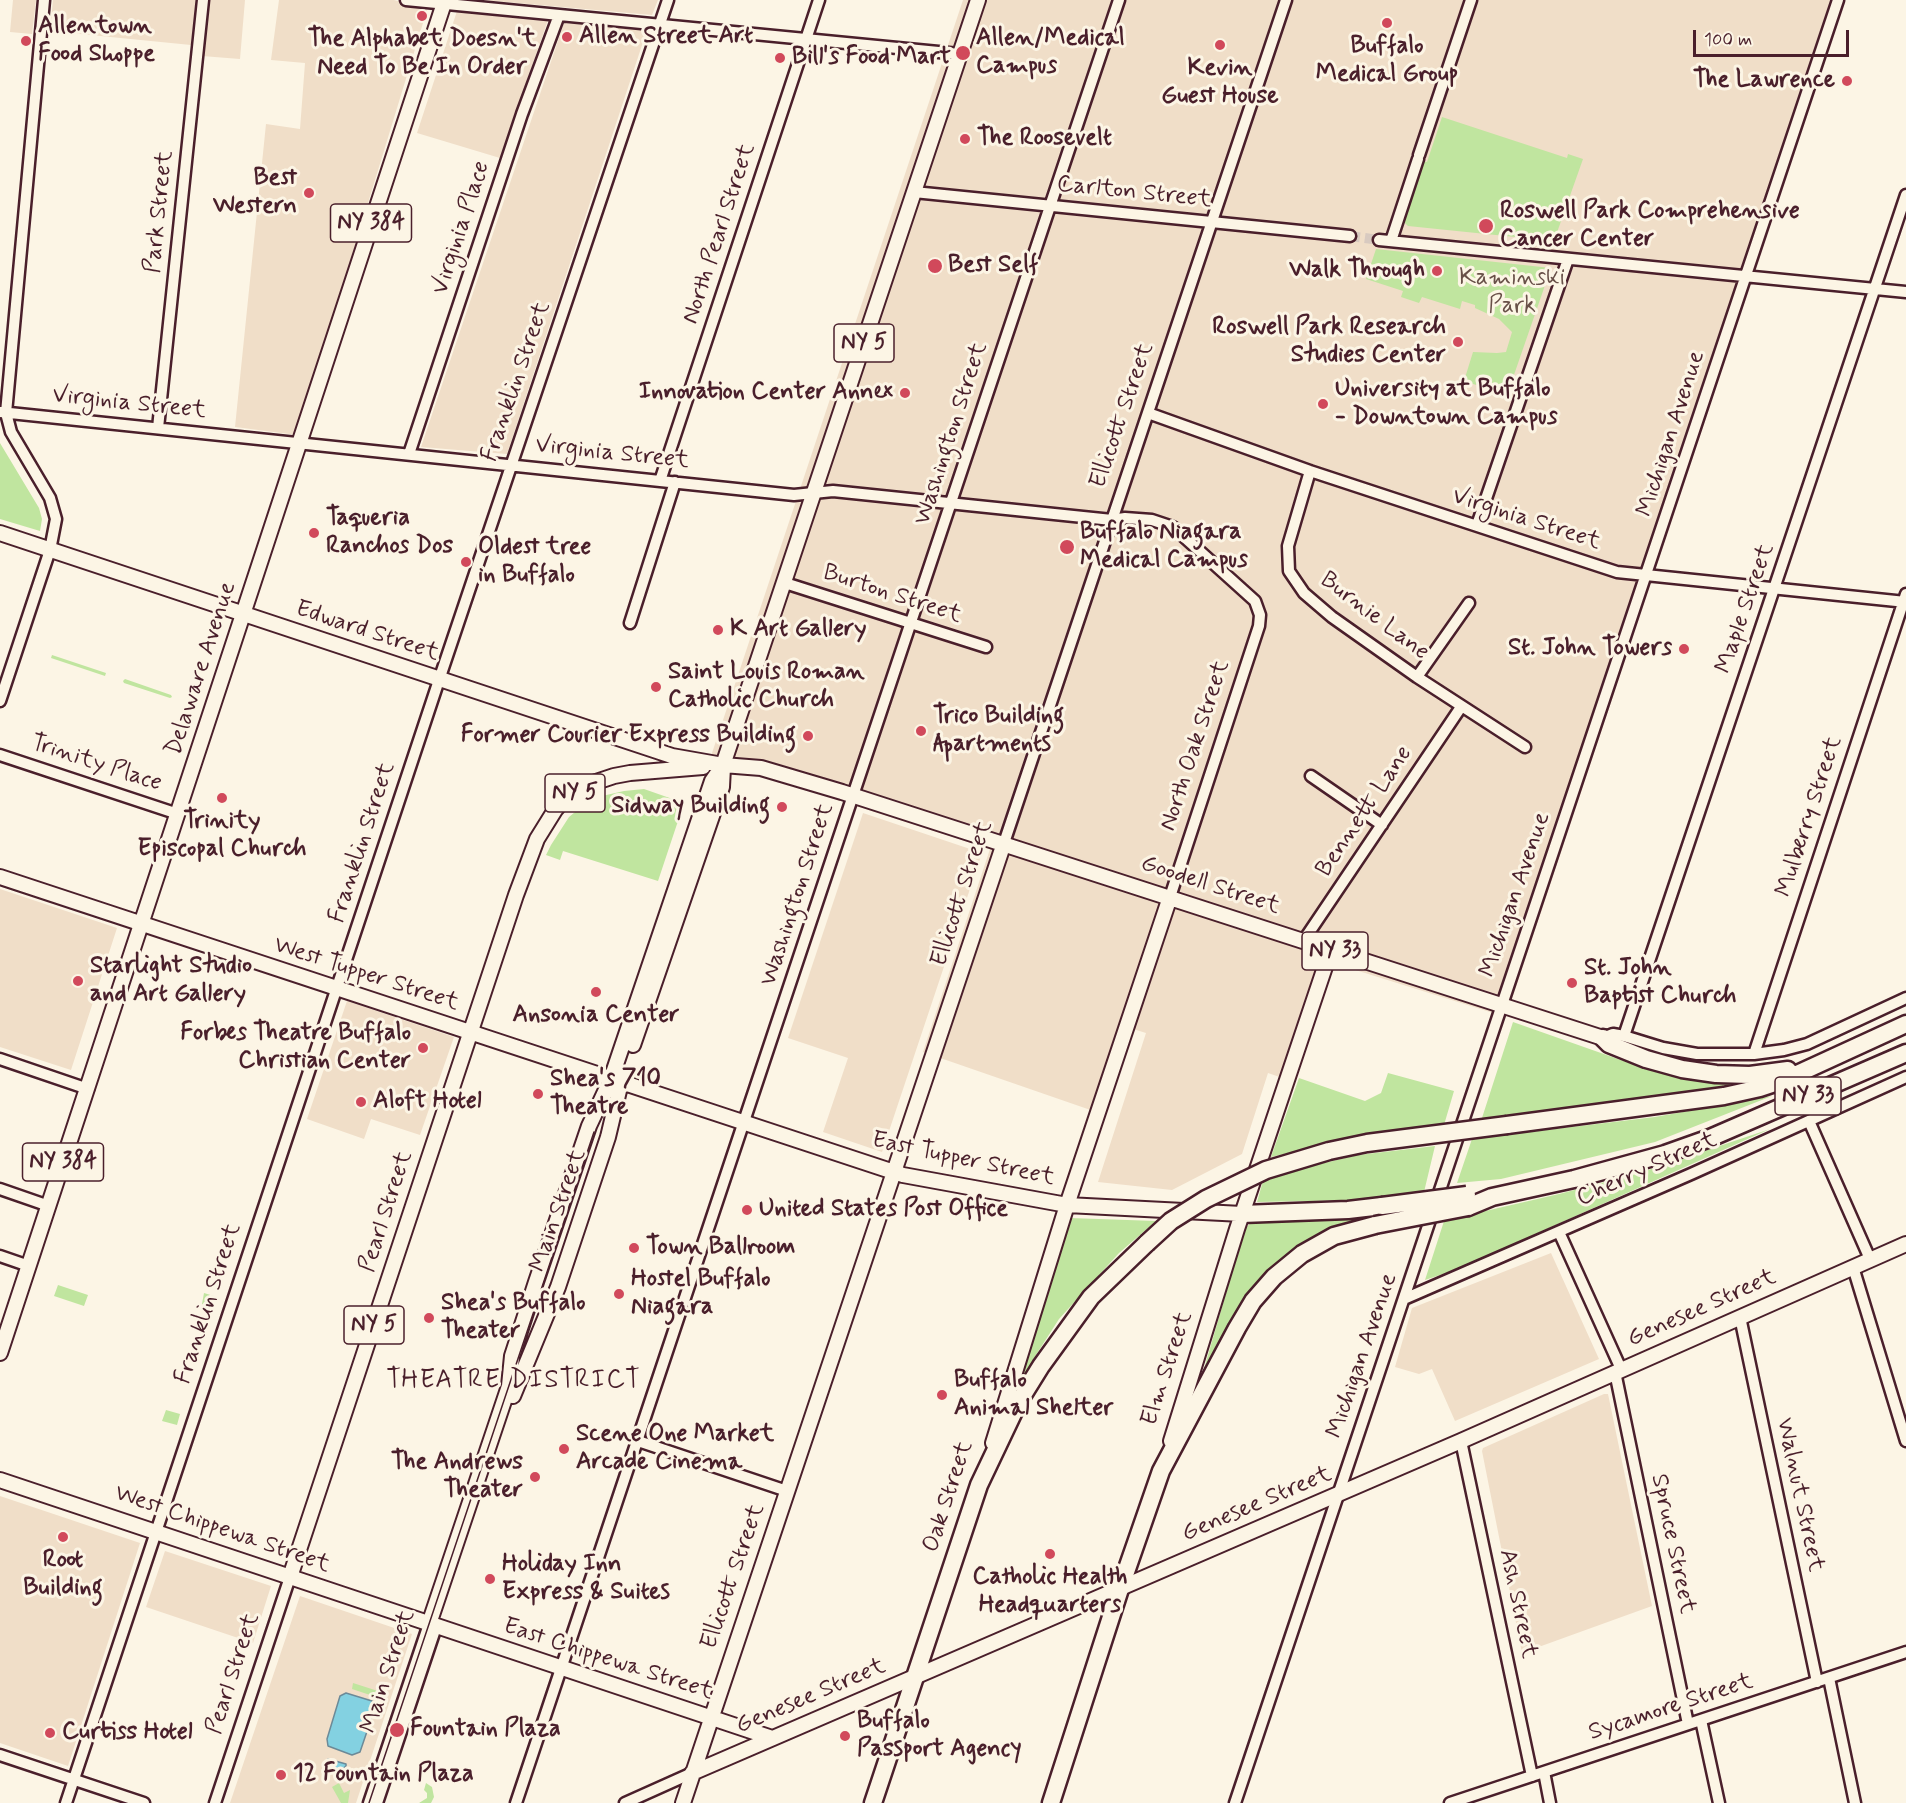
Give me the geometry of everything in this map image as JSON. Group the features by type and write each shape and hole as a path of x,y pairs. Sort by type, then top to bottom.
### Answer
{"highway":[{"name":"NY 33","path":"1603,1038 1609,1044 1646,1059 1682,1069 1716,1074 1750,1075 1781,1072 1844,1052 1906,1024"},
{"path":"979,1485 1018,1403 1041,1366 1091,1297 1172,1221 1206,1199 1266,1170 1307,1157 1367,1143 1724,1096 1784,1080 1844,1052"},
{"name":"NY 33","path":"1242,1214 1348,1210 1467,1195 1492,1197 1574,1179 1676,1150 1753,1120 1906,1053"},
{"path":"1161,1471 1242,1319 1253,1301 1274,1277 1302,1254 1334,1236 1375,1225 1468,1207 1492,1197"},
{"name":"Elm Street","path":"1051,1803 1119,1589 1161,1471"},
{"name":"Oak Street","path":"873,1803 979,1485"}],"main road":[{"name":"NY 5","path":"723,765 978,0"},
{"name":"Delaware Avenue","path":"0,1353 444,2"},
{"name":"Edward Street","path":"0,533 672,756 723,765"},
{"name":"Goodell Street","path":"723,765 761,768 854,796 1603,1038"},
{"name":"Pearl Street","path":"290,1577 470,1033 537,839 566,797 596,782 614,776 723,765"},
{"path":"616,1081 712,781 723,765"},
{"name":"Ellicott Street","path":"683,1803 1004,843"},
{"name":"West Tupper Street","path":"0,878 616,1081"},
{"name":"North Oak Street","path":"1067,1205 1170,897"},
{"name":"Elm Street","path":"1161,1471 1242,1214 1331,949"},
{"name":"East Tupper Street","path":"616,1081 894,1172 1067,1205 1242,1214"},
{"name":"Main Street","path":"431,1625 509,1386 515,1345 589,1126 616,1081"},
{"name":"Main Street","path":"431,1625 516,1388 558,1287 608,1137 616,1081"},
{"name":"Oak Street","path":"979,1485 1067,1205"},
{"name":"Genesee Street","path":"692,1773 1461,1441 1906,1244"},
{"name":"West Chippewa Street","path":"0,1480 431,1625"},
{"name":"East Chippewa Street","path":"431,1625 772,1738"}],"street":[{"path":"0,701 50,550 56,519 50,498 11,432 3,412 44,0"},
{"name":"Park Street","path":"158,428 203,0"},
{"path":"406,0 959,54"},
{"name":"Franklin Street","path":"66,1803 439,680 668,0"},
{"name":"North Pearl Street","path":"660,481 819,0"},
{"name":"Washington Street","path":"516,1803 1119,0"},
{"name":"Ellicott Street","path":"1004,843 1287,0"},
{"path":"1471,0 1419,157 1385,240 1906,292"},
{"name":"Michigan Avenue","path":"1235,1803 1838,0"},
{"name":"Virginia Place","path":"409,454 522,114 559,15"},
{"name":"Carlton Street","path":"914,192 1350,236"},
{"name":"Maple Street","path":"1624,1036 1906,195"},
{"path":"1477,525 1568,259"},
{"name":"Virginia Street","path":"3,412 794,495 833,491 1112,520"},
{"name":"Virginia Street","path":"1148,413 1310,471 1617,572 1905,599"},
{"name":"Burnie Lane","path":"1310,471 1288,546 1289,571 1304,593 1332,617 1417,677 1525,747"},
{"path":"630,623 675,482"},
{"name":"North Oak Street","path":"1112,520 1125,518 1152,520 1173,526 1255,601 1260,615 1259,626 1170,897"},
{"name":"Burton Street","path":"785,583 986,647"},
{"name":"Mulberry Street","path":"1754,1054 1905,599"},
{"path":"1417,677 1469,603"},
{"name":"Bennett Lane","path":"1304,940 1461,706"},
{"name":"Trinity Place","path":"0,755 178,814"},
{"path":"1311,776 1382,825"},
{"name":"Goodell Street","path":"1603,1038 1613,1034 1697,1054 1754,1054 1784,1050 1807,1044 1905,997"},
{"path":"0,1059 87,1089"},
{"name":"Cherry Street","path":"1404,1299 1906,1077"},
{"path":"1809,1121 1870,1259"},
{"path":"0,1190 49,1206"},
{"name":"Spruce Street","path":"1559,1232 1618,1371 1688,1724"},
{"path":"0,1256 29,1266"},
{"path":"1852,1267 1906,1441"},
{"name":"Walnut Street","path":"1740,1317 1816,1682"},
{"path":"638,1441 787,1491"},
{"name":"Ash Street","path":"1461,1441 1532,1776"},
{"name":"Pearl Street","path":"215,1803 290,1577"},
{"name":"Main Street","path":"369,1803 431,1625"},
{"name":"Main Street","path":"377,1803 431,1625"},
{"name":"Sycamore Street","path":"1450,1803 1906,1652"},
{"path":"1829,1678 1854,1803"},
{"path":"1701,1720 1719,1803"},
{"path":"0,1755 144,1803"},
{"path":"1544,1772 1550,1803"},
{"name":"Genesee Street","path":"625,1803 692,1773"}],"shaded area":[{"path":"13,0 36,0 32,34 10,32"},
{"path":"53,0 196,0 191,45 50,31"},
{"path":"207,0 245,0 240,59 202,56"},
{"path":"279,0 394,0 427,10 297,435 235,427 266,124 300,129 305,63 271,60"},
{"path":"483,0 658,0 652,15"},
{"name":"Buffalo Niagara Medical Campus","path":"963,0 1845,0 1506,1017 1333,963 1294,1082 1268,1073 1242,1154 1172,1190 1098,1182 1146,1033 1133,1029 1105,1115 923,1052 990,849 710,759"},
{"path":"457,11 548,20 500,158 417,133"},
{"path":"564,23 647,30 507,454 421,447"},
{"path":"863,813 982,853 882,1152 823,1132 848,1058 788,1038"},
{"path":"0,889 117,928 71,1070 0,1047"},
{"path":"347,1001 454,1037 420,1135 371,1119 364,1139 307,1119"},
{"path":"1551,1253 1599,1359 1455,1421 1432,1369 1419,1374 1395,1367 1412,1308"},
{"path":"1608,1394 1652,1606 1522,1653 1482,1451 1483,1448"},
{"path":"0,1496 140,1543 68,1766 0,1743"},
{"path":"165,1551 271,1586 253,1643 146,1607"},
{"path":"300,1596 412,1634 356,1803 230,1803"}],"green space":[{"name":"Kaminski Park","path":"1442,117 1567,158 1568,154 1583,159 1554,241 1408,226 1403,221 1423,161 1427,162"},
{"name":"Kaminski Park","path":"1376,249 1551,268 1507,395 1464,381 1473,352 1506,352 1512,332 1499,319 1475,308 1475,305 1462,301 1460,309 1422,297 1419,303 1401,297 1403,291 1366,279"},
{"path":"0,443 39,508 42,519 40,531 0,519"},
{"path":"52,655 106,673 105,676 51,658"},
{"path":"125,679 171,695 172,697 124,683"},
{"path":"644,789 684,803 658,881 563,851 560,860 546,855 569,817 586,803 602,796"},
{"path":"1513,1022 1652,1071 1681,1078 1745,1082 1720,1089 1481,1121"},
{"path":"1388,1073 1454,1091 1444,1125 1271,1157 1299,1078 1365,1101 1381,1093"},
{"path":"1772,1096 1655,1142 1501,1179 1457,1183 1472,1139 1655,1117"},
{"path":"1770,1129 1455,1270 1425,1280 1445,1218 1559,1194 1639,1173"},
{"path":"1435,1146 1424,1192 1361,1200 1257,1202 1263,1181 1299,1169 1358,1155"},
{"path":"1360,1216 1328,1232 1265,1278 1234,1317 1201,1379 1245,1228 1251,1223"},
{"path":"1070,1218 1156,1221 1119,1253 1059,1319 1034,1358 1012,1400"},
{"path":"58,1285 88,1295 84,1306 54,1296"},
{"path":"204,1293 217,1297 214,1308 202,1304"},
{"path":"166,1410 180,1414 177,1425 162,1421"},
{"path":"353,1683 381,1692 379,1698 352,1689"},
{"path":"339,1783 344,1793 350,1790 348,1803 341,1803 332,1787"},
{"path":"426,1783 432,1787 434,1797 431,1803 419,1803 427,1798 424,1790"}],"water":[{"path":"346,1693 372,1701 375,1708 360,1752 352,1755 328,1746 327,1739 340,1696"},
{"path":"328,1759 346,1764 346,1766 340,1771 331,1770 327,1764"}],"tunnel":[{"path":"1350,236 1379,240"}],"tram line":[{"path":"369,1803 594,1132"}],"place":[{"name":"The Alphabet Doesn't Need To Be In Order","path":"422,16"},
{"name":"Buffalo Medical Group","path":"1387,23"},
{"name":"Allen Street Art","path":"567,37"},
{"name":"Allentown Food Shoppe","path":"26,41"},
{"name":"Kevin Guest House","path":"1220,45"},
{"name":"Allen/Medical Campus","path":"963,53"},
{"name":"Bill's Food Mart","path":"780,58"},
{"name":"The Lawrence","path":"1847,81"},
{"name":"The Roosevelt","path":"965,139"},
{"name":"Best Western","path":"309,193"},
{"name":"Roswell Park Comprehensive Cancer Center","path":"1486,226"},
{"name":"Best Self","path":"935,266"},
{"name":"Walk Through","path":"1437,271"},
{"name":"Roswell Park Research Studies Center","path":"1458,342"},
{"name":"Innovation Center Annex","path":"905,393"},
{"name":"University at Buffalo - Downtown Campus","path":"1323,404"},
{"name":"Taqueria Ranchos Dos","path":"314,533"},
{"name":"Buffalo Niagara Medical Campus","path":"1067,547"},
{"name":"Oldest tree in Buffalo","path":"466,562"},
{"name":"K Art Gallery","path":"718,630"},
{"name":"St. John Towers","path":"1684,649"},
{"name":"Saint Louis Roman Catholic Church","path":"656,687"},
{"name":"Trico Building Apartments","path":"921,731"},
{"name":"Former Courier Express Building","path":"808,736"},
{"name":"Trinity Episcopal Church","path":"222,798"},
{"name":"Sidway Building","path":"782,807"},
{"name":"Starlight Studio and Art Gallery","path":"78,981"},
{"name":"St. John Baptist Church","path":"1572,983"},
{"name":"Ansonia Center","path":"596,992"},
{"name":"Forbes Theatre Buffalo Christian Center","path":"423,1048"},
{"name":"Shea's 710 Theatre","path":"538,1094"},
{"name":"Aloft Hotel","path":"361,1102"},
{"name":"United States Post Office","path":"747,1210"},
{"name":"Town Ballroom","path":"634,1248"},
{"name":"Hostel Buffalo Niagara","path":"619,1294"},
{"name":"Shea's Buffalo Theater","path":"429,1318"},
{"name":"Buffalo Animal Shelter","path":"942,1395"},
{"name":"Scene One Market Arcade Cinema","path":"564,1449"},
{"name":"The Andrews Theater","path":"535,1477"},
{"name":"Root Building","path":"63,1537"},
{"name":"Catholic Health Headquarters","path":"1050,1554"},
{"name":"Holiday Inn Express & Suites","path":"490,1579"},
{"name":"Fountain Plaza","path":"397,1730"},
{"name":"Curtiss Hotel","path":"50,1733"},
{"name":"Buffalo Passport Agency","path":"845,1736"},
{"name":"12 Fountain Plaza","path":"281,1775"}],"district":[{"name":"THEATRE DISTRICT","path":"514,1382"}]}
